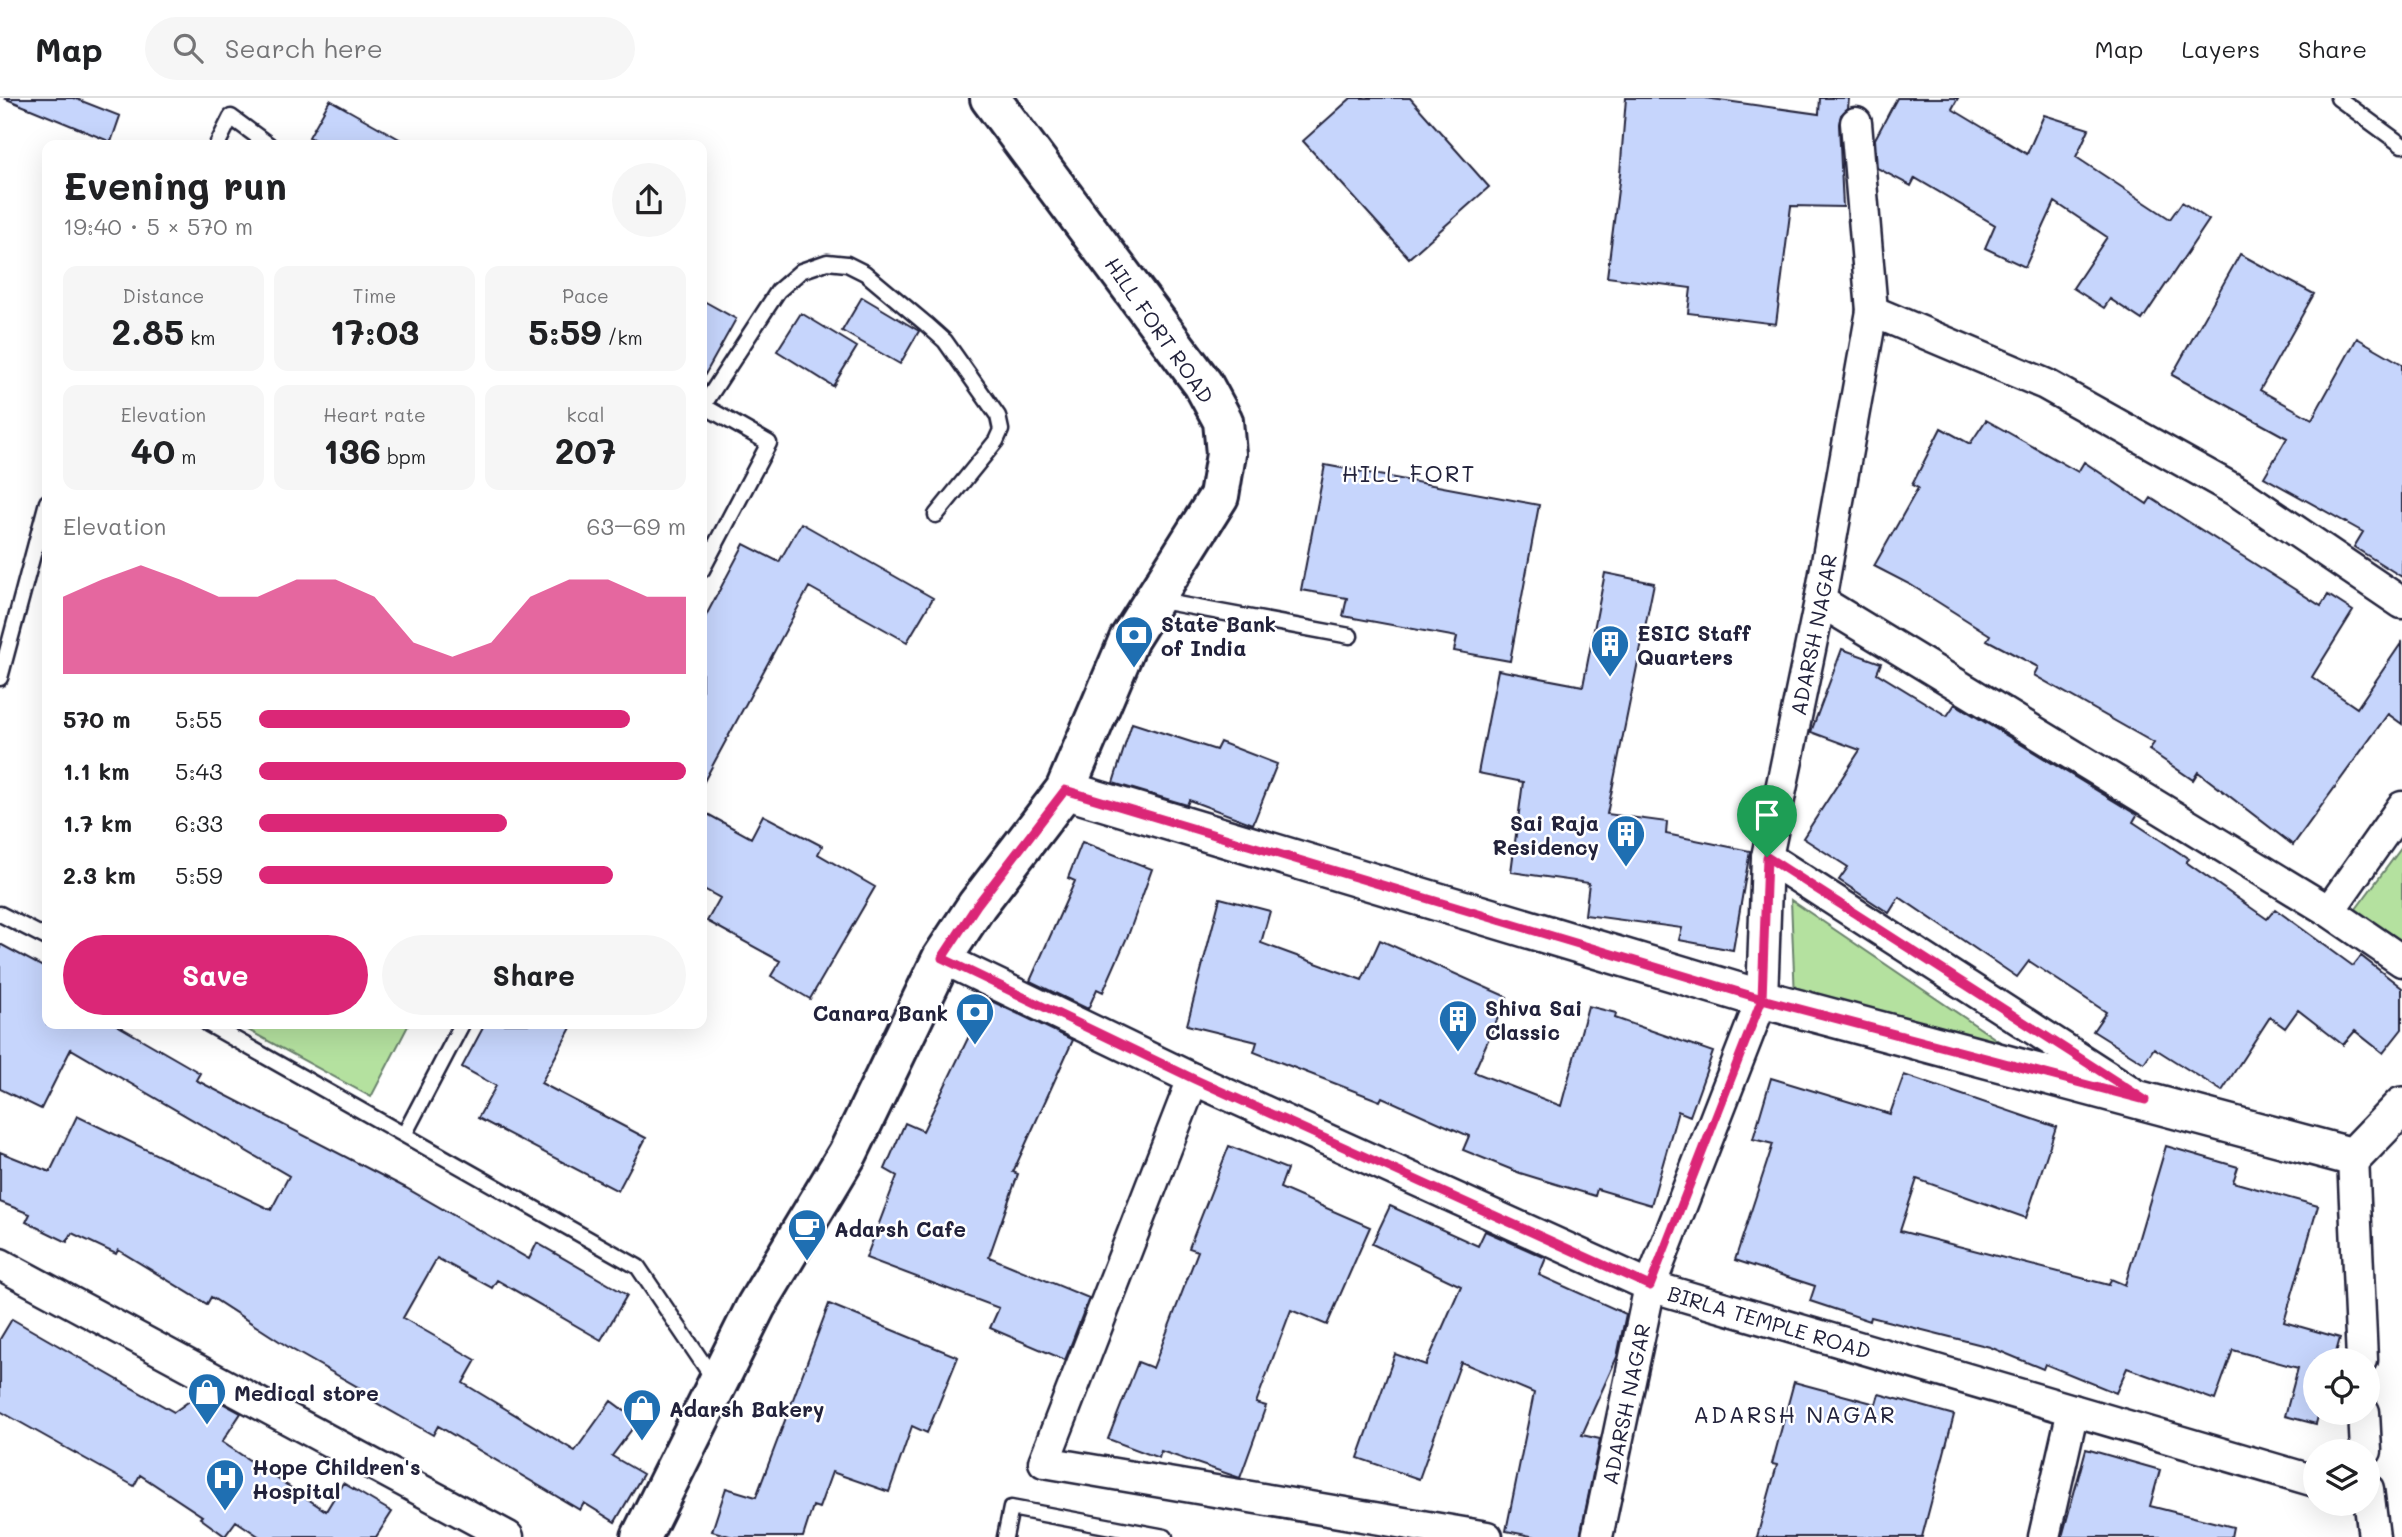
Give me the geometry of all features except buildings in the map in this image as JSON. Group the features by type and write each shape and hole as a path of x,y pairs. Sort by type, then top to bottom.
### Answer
{"main road":[{"name":"HILL FORT ROAD","path":"641,1537 756,1306 849,1153 942,958 977,905 1065,790 1129,639 1219,496 1226,454 1223,421 1203,384 990,98"}],"street":[{"name":"ADARSH NAGAR","path":"1597,1537 1650,1286 1762,999 1767,857 1820,601 1872,311 1856,123"},
{"path":"1872,311 2056,390 2240,493 2402,603"},
{"path":"1820,601 2329,911 2402,961"},
{"path":"1065,790 1762,999 2353,1157"},
{"path":"2329,911 2402,807"},
{"path":"1767,857 2145,1100"},
{"name":"BIRLA TEMPLE ROAD","path":"942,958 1194,1079 1650,1286 2303,1477"},
{"path":"1194,1079 1044,1462 1487,1537"},
{"path":"2361,1348 2353,1157 2402,1106"},
{"path":"0,1264 508,1537"},
{"path":"2044,1537 2074,1410"},
{"path":"2371,1516 2374,1537"}],"lane":[{"path":"2338,98 2402,145"},
{"path":"220,140 231,117 263,140"},
{"path":"707,400 778,291 801,271 827,262 856,268 945,341 998,416 1001,430 996,441 936,515"},
{"path":"707,408 769,443 707,561"},
{"path":"0,678 42,521"},
{"path":"1154,600 1350,636"},
{"path":"0,914 42,935"},
{"path":"217,1029 638,1267 716,1382"},
{"path":"405,1133 459,1029"},
{"path":"1005,1537 1011,1508 1165,1537"}],"green space":[{"path":"2402,847 2402,941 2356,909"},
{"path":"1791,900 2012,1050 1795,998"},
{"path":"246,1029 406,1029 371,1097"}],"place":[{"name":"State Bank of India","path":"1134,669"},
{"name":"ESIC Staff Quarters","path":"1610,678"},
{"name":"Sai Raja Residency","path":"1626,868"},
{"name":"Canara Bank","path":"975,1046"},
{"name":"Shiva Sai Classic","path":"1458,1053"},
{"name":"Adarsh Cafe","path":"807,1262"},
{"name":"Medical store","path":"207,1426"},
{"name":"Adarsh Bakery","path":"642,1442"},
{"name":"Hope Children's Hospital","path":"225,1512"}],"district":[{"name":"HILL FORT","path":"1409,473"},
{"name":"ADARSH NAGAR","path":"1795,1414"}],"route":[{"path":"1767,857 1762,999 1086,799 1065,790 977,905 942,958 1194,1079 1650,1286 1762,999 2145,1100 1767,857"}]}
